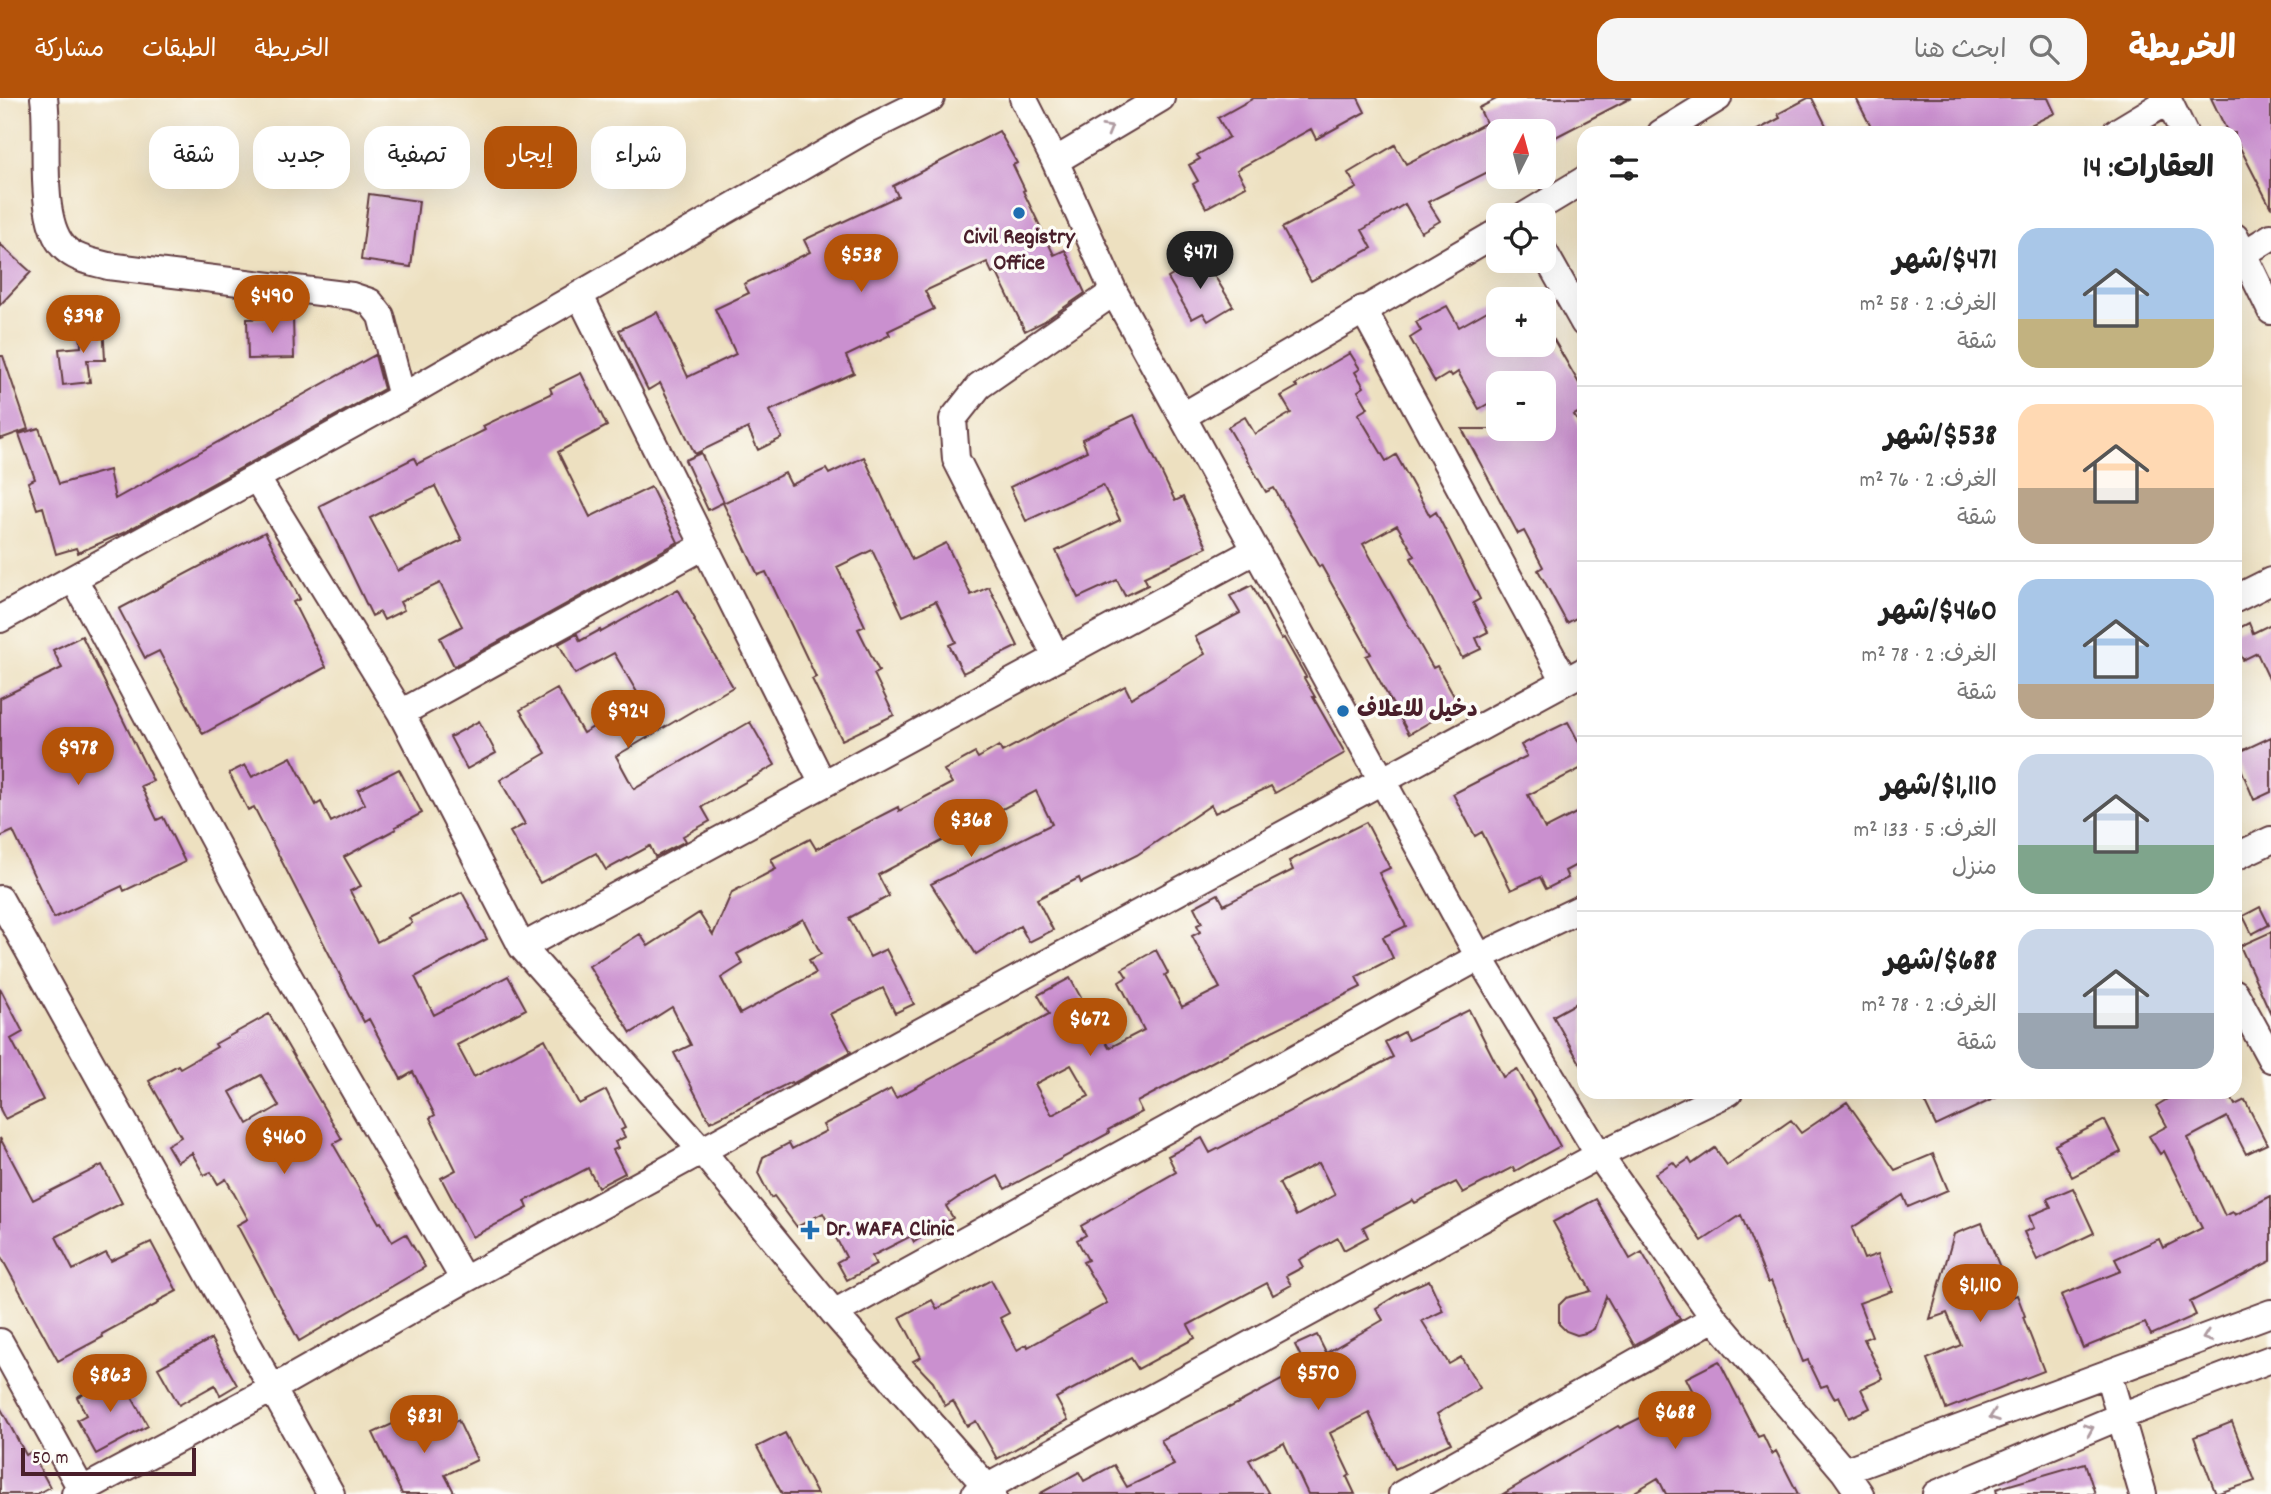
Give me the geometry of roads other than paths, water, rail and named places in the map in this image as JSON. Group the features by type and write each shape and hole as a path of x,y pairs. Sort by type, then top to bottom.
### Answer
{"street":[{"path":"44,98 48,212 54,235 66,250 81,259 108,266 352,296 370,302 381,316 402,397"},
{"path":"0,619 257,479 862,132 931,98"},
{"path":"1023,98 1055,161 1114,292 1479,957 1599,1156 1714,1318 1844,1471 1860,1494"},
{"path":"1055,161 1161,98"},
{"path":"1672,126 1718,98"},
{"path":"2126,126 2167,99 2180,126"},
{"path":"1546,203 1577,184"},
{"path":"2242,244 2271,237"},
{"path":"1183,416 1486,239"},
{"path":"2242,251 2271,311"},
{"path":"1556,273 1577,311"},
{"path":"1057,658 956,459 953,419 979,386 1114,292"},
{"path":"580,296 823,784"},
{"path":"0,1342 80,1493 272,1389 464,1280 1574,676 1363,309"},
{"path":"257,479 401,713 522,947 702,1151 985,1492 1599,1156 1715,1099"},
{"path":"401,713 704,547"},
{"path":"522,947 1256,550"},
{"path":"74,579 262,930 464,1280"},
{"path":"2242,596 2271,581"},
{"path":"2242,854 2271,839"},
{"path":"0,899 331,1494"},
{"path":"834,1313 1479,957 1577,910"},
{"path":"2242,1006 2271,1059"},
{"path":"1844,1471 2271,1313"},
{"path":"1402,1494 1714,1318"},
{"path":"1936,1494 2121,1416 2271,1359"},
{"path":"2108,1374 2143,1494"}],"place":[{"name":"Civil Registry Office","path":"1019,213"},
{"name":"دخيل للاعلاف","path":"1343,711"},
{"name":"Dr. WAFA Clinic","path":"810,1230"}]}
